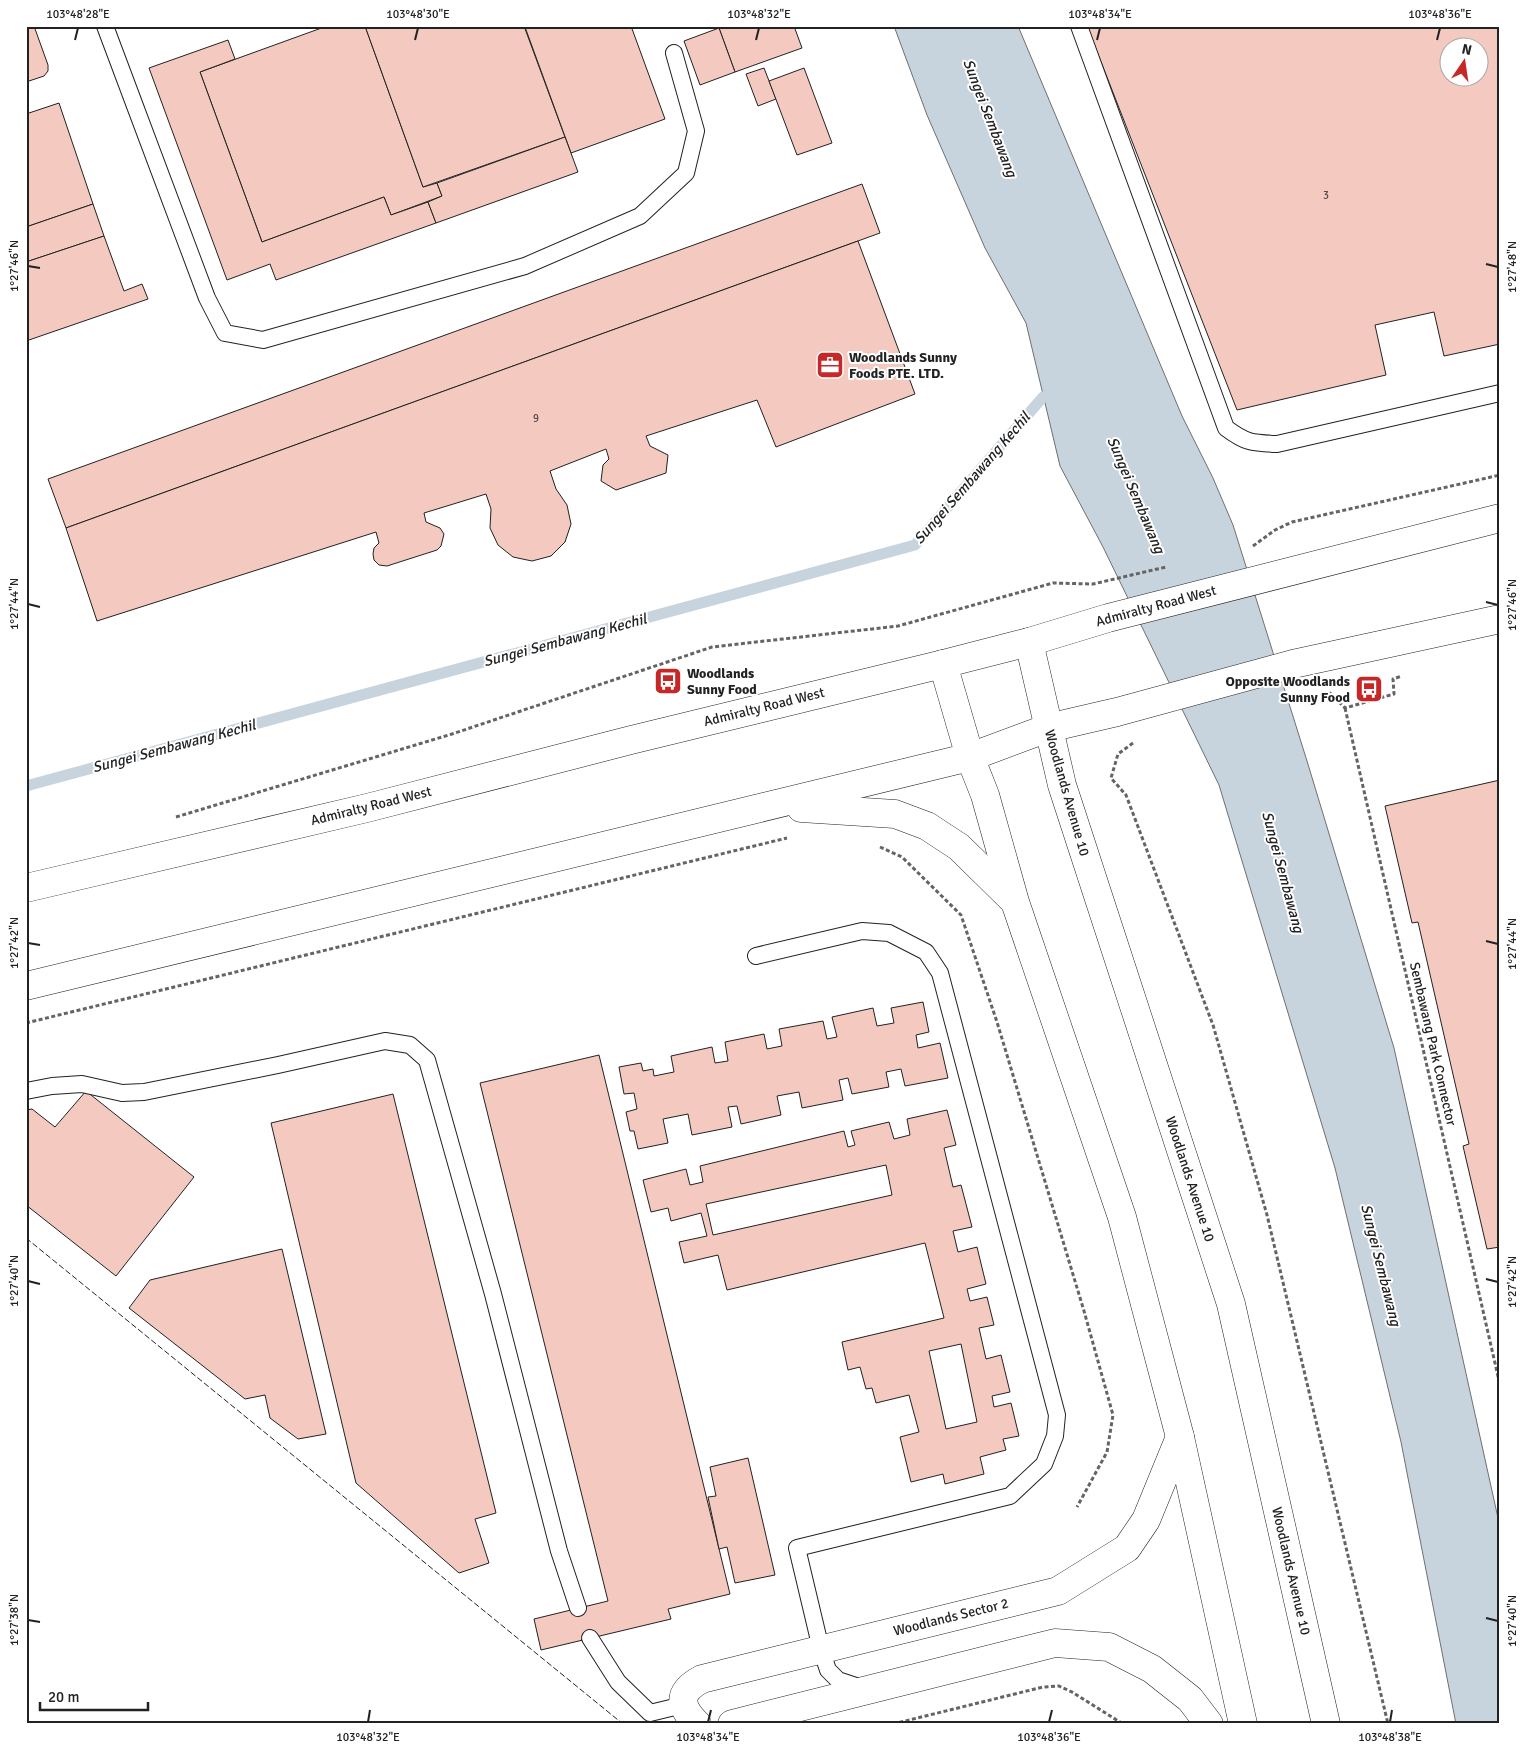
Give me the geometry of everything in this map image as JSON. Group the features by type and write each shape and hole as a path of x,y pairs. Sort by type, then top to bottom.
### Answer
{"main road":[{"name":"Admiralty Road West","path":"26,888 367,808 631,740 943,664 1029,642 1108,618 1500,518"},
{"path":"26,986 970,757 1048,728 1117,712 1293,664 1500,619"},
{"name":"Woodlands Avenue 10","path":"1029,642 1062,784 1231,1304 1326,1724"},
{"path":"943,664 970,757 985,796 1015,902 1122,1217 1180,1437 1243,1724"},
{"path":"769,806 895,814 927,826 959,847 1015,902"},
{"name":"Woodlands Sector 2","path":"690,1715 685,1694 692,1684 702,1679 1058,1591 1127,1548 1146,1520 1180,1437"},
{"path":"732,1724 1055,1643 1109,1647 1152,1669 1190,1699 1209,1724"}],"lane":[{"path":"105,26 207,298 226,333 262,340 525,266 640,216 686,173 696,131 674,53"},
{"path":"1078,26 1226,428 1240,439 1257,443 1277,444 1500,392"},
{"path":"756,956 862,931 889,933 926,952 940,973 1058,1415 1055,1436 1044,1464 1010,1496 797,1548 821,1649 828,1670 838,1680 869,1690"},
{"path":"26,1091 52,1086 82,1084 122,1093 144,1092 385,1041 410,1045 428,1060 493,1294 559,1551 578,1608"},
{"path":"590,1638 618,1682 650,1713 690,1715"}],"path":[{"path":"1253,546 1275,530 1292,522 1500,475"},
{"path":"168,819 452,734 712,647 898,626 1053,582 1093,584"},
{"path":"1314,692 1330,693 1345,708 1394,694 1393,679 1409,673"},
{"name":"Sembawang Park Connector","path":"1345,708 1500,1385"},
{"path":"1139,739 1118,754 1111,778 1126,794 1213,1025 1267,1215 1388,1724"},
{"path":"26,1023 789,838"},
{"path":"872,843 902,857 961,915 997,1022 1081,1301 1113,1415 1107,1452 1077,1507"},
{"path":"893,1724 1043,1687 1059,1686 1123,1724"}],"water":[{"name":"Sungei Sembawang","path":"894,26 1018,26 1182,416 1213,478 1233,525 1394,1048 1500,1527 1500,1724 1456,1724 1401,1442 1335,1168 1219,785 1103,547 1060,466 1026,323 985,248 927,115"}],"building":[{"path":"26,26 34,26 48,65 48,71 44,76 26,82"},
{"path":"327,26 365,26 423,187 437,183 442,196 391,215 384,197 262,242 200,72"},
{"path":"365,26 524,26 565,137 423,187"},
{"path":"631,26 665,119 571,153 525,27"},
{"path":"725,26 794,26 802,48 735,72 719,28"},
{"path":"1087,26 1272,26 1272,28 1280,26 1500,26 1500,344 1444,356 1434,312 1375,325 1386,375 1237,410"},
{"path":"719,28 735,72 700,85 684,41"},
{"path":"228,40 235,59 200,72 262,242 384,197 391,215 428,202 436,223 276,280 270,264 227,280 149,68"},
{"path":"764,68 776,99 758,106 746,74"},
{"path":"804,68 832,143 797,155 769,81"},
{"path":"59,103 93,204 26,227 26,114"},
{"path":"565,137 578,172 436,223 428,202 442,196 437,183"},
{"path":"862,184 880,233 66,528 48,479"},
{"path":"93,204 104,236 26,262 26,227"},
{"path":"104,236 124,291 142,284 148,299 26,341 26,262"},
{"path":"858,241 915,394 776,447 757,400 646,436 650,446 668,455 666,473 616,490 601,481 603,465 609,459 606,449 550,471 556,489 567,505 571,524 565,542 551,556 532,561 513,557 498,545 490,528 491,509 486,494 424,513 426,522 440,528 444,534 441,546 437,550 387,566 379,565 374,560 373,554 374,548 379,543 376,532 97,621 66,528"},
{"path":"1500,780 1500,1247 1487,1249 1463,1146 1469,1144 1418,922 1412,923 1385,806"},
{"path":"923,1002 929,1032 916,1035 918,1048 940,1043 948,1078 905,1086 901,1069 886,1072 889,1087 852,1094 848,1078 839,1080 843,1100 802,1108 799,1092 777,1096 781,1115 741,1124 737,1106 728,1107 732,1127 692,1135 688,1114 663,1119 668,1143 638,1149 634,1131 630,1131 626,1112 637,1109 634,1093 624,1094 619,1067 641,1063 643,1071 653,1069 654,1076 674,1072 671,1056 712,1047 715,1063 728,1061 725,1042 764,1034 767,1049 782,1046 779,1029 823,1021 827,1039 837,1037 832,1017 873,1008 877,1026 894,1023 891,1008"},
{"path":"599,1055 730,1594 668,1609 671,1619 541,1650 534,1619 608,1601 480,1083"},
{"path":"86,1091 194,1177 116,1276 26,1205 26,1110 32,1109 55,1127"},
{"path":"393,1094 496,1513 475,1519 489,1563 459,1573 356,1483 271,1123"},
{"path":"947,1110 956,1145 944,1148 953,1187 961,1185 972,1227 953,1231 958,1252 977,1247 986,1284 967,1289 970,1301 987,1297 994,1325 979,1328 986,1359 1001,1355 1010,1392 992,1396 994,1407 1011,1403 1019,1436 1003,1439 1006,1450 980,1457 984,1474 945,1484 943,1474 911,1482 900,1437 919,1432 909,1395 876,1403 872,1388 866,1389 860,1367 848,1370 842,1342 944,1318 925,1243 727,1290 718,1255 684,1263 679,1242 707,1236 701,1213 671,1221 668,1208 651,1212 643,1180 686,1169 690,1185 703,1182 700,1166 844,1131 848,1147 855,1145 851,1131 889,1122 894,1139 910,1135 907,1119","holes":["886,1165 892,1195 713,1235 706,1204","961,1344 977,1422 946,1429 929,1351"]},
{"path":"282,1249 326,1434 298,1439 270,1418 265,1395 245,1399 129,1308 150,1280"},
{"path":"748,1458 775,1575 735,1583 727,1547 719,1549 708,1497 716,1496 710,1467"}],"waterway":[{"name":"Sungei Sembawang Kechil","path":"26,786 915,545 1043,397"}],"fence":[{"path":"26,1238 623,1724"}],"place":[{"name":"Woodlands Sunny Foods PTE. LTD.","path":"830,365"},
{"name":"Woodlands Sunny Food","path":"668,681"},
{"name":"Opposite Woodlands Sunny Food","path":"1369,689"}]}
